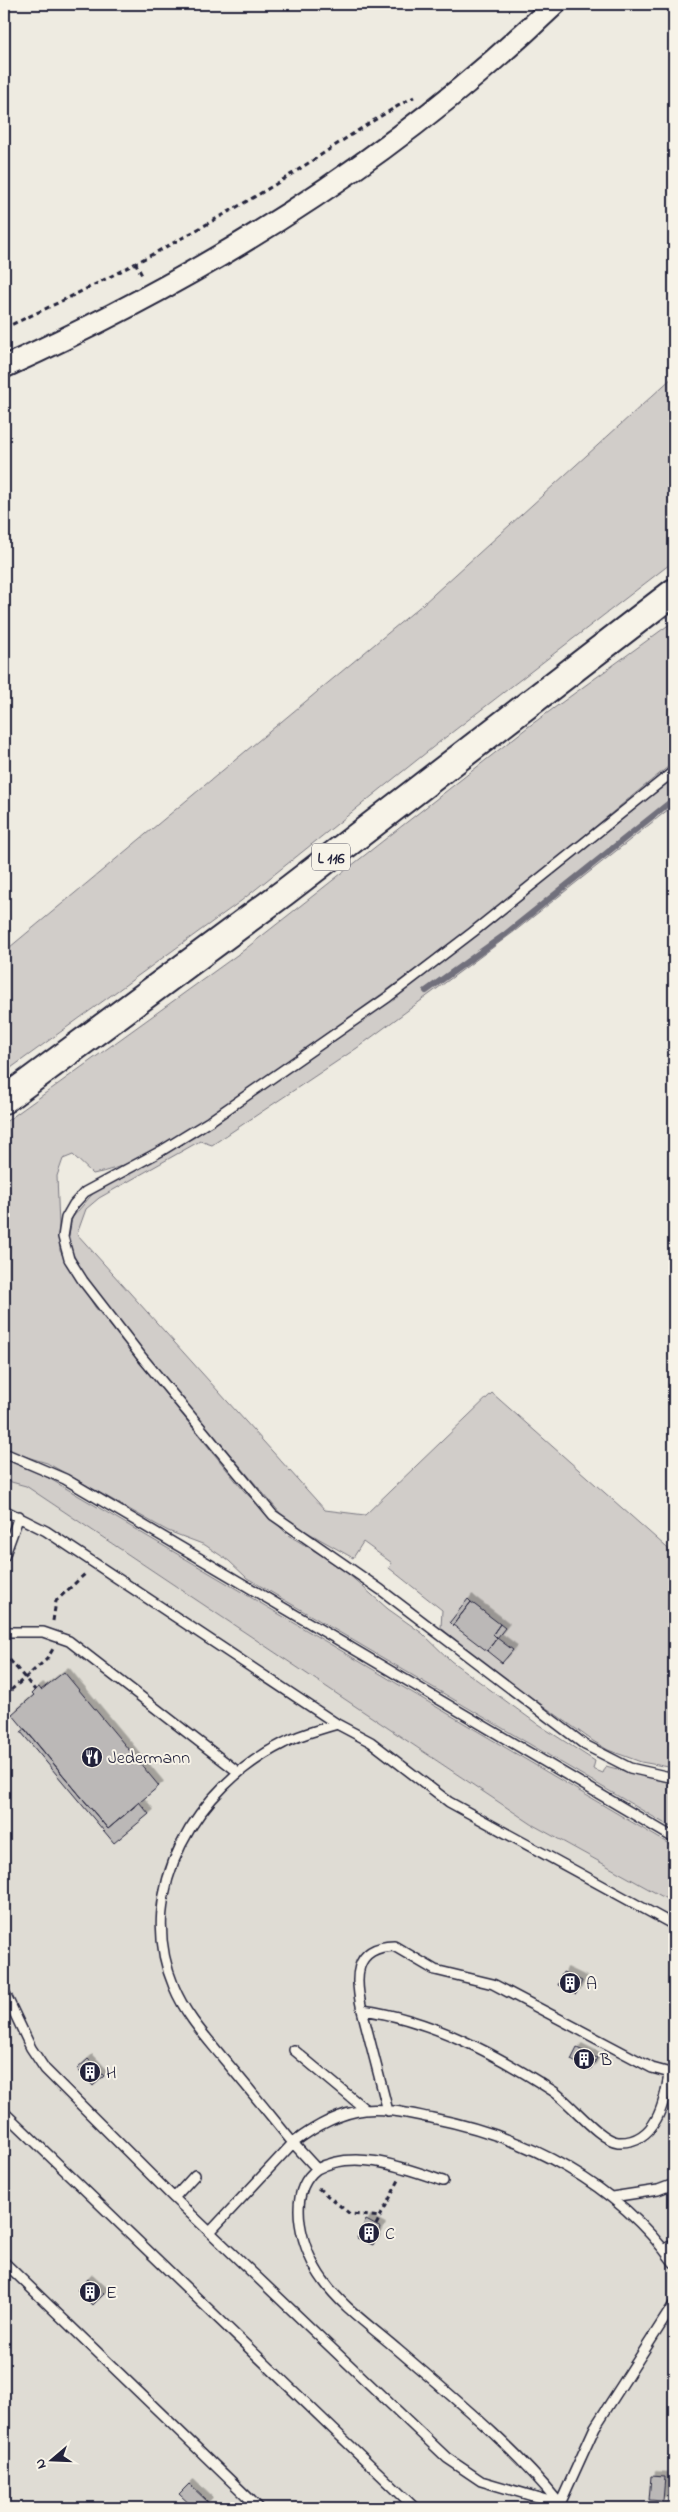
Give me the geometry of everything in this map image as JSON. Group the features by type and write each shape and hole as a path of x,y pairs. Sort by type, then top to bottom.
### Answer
{"main road":[{"name":"L 116","path":"4,1100 277,898 664,604 674,592"}],"street":[{"path":"4,367 88,327 188,274 331,186 379,154 421,121 490,64 555,4"}],"lane":[{"path":"674,771 481,926 388,997 182,1139 89,1189 68,1213 63,1237 69,1259 83,1281 141,1356 273,1515 380,1590 585,1745 630,1768 674,1778"},
{"path":"4,1453 65,1479 674,1838"},
{"path":"4,1510 46,1531 145,1594 337,1724 370,1742 449,1802 674,1926"},
{"path":"4,1557 19,1516"},
{"path":"4,1632 43,1632 69,1640 238,1772"},
{"path":"317,2169 293,2143 184,2008 167,1968 163,1945 162,1908 175,1857 199,1812 218,1790 238,1772 284,1742 337,1724"},
{"path":"362,2010 385,2013 426,2026 486,2053 554,2092 575,2109 603,2137 616,2142 634,2139 650,2129 662,2107 672,2074 652,2068 493,1984 435,1970 394,1946 373,1951 360,1966 356,1980 362,2010 388,2111"},
{"path":"4,1991 30,2048 45,2069 174,2198 432,2444 463,2471 492,2485 562,2506"},
{"path":"294,2050 366,2110"},
{"path":"210,2232 293,2143 322,2124 340,2116 366,2110 388,2111 453,2122 507,2139 560,2163 612,2197 641,2223 674,2263"},
{"path":"4,2112 415,2508"},
{"path":"443,2181 405,2168 356,2160 333,2162 317,2169 306,2179 300,2204 302,2228 311,2259 324,2282 365,2321 500,2439 542,2481 562,2506"},
{"path":"174,2198 195,2175"},
{"path":"612,2197 658,2190 674,2184"},
{"path":"665,2250 674,2243"},
{"path":"4,2262 259,2508"},
{"path":"562,2506 595,2427 674,2304"}],"path":[{"path":"4,328 95,284 224,213 416,96"},
{"path":"4,1653 35,1690"},
{"path":"376,2225 405,2168"},
{"path":"306,2179 350,2214 381,2217"}],"shaded area":[{"path":"674,376 674,561 442,740 241,901 4,1073 4,952 423,604"},
{"path":"674,621 674,762 440,951 201,1122 158,1149 136,1160 93,1174 73,1155 63,1159 57,1176 60,1251 95,1307 244,1491 288,1535 338,1565 388,1609 422,1633 451,1661 536,1723 595,1761 593,1769 603,1773 606,1766 674,1784 674,1829 247,1578 229,1561 205,1545 168,1531 47,1463 4,1450 4,1123 244,950 528,727"},
{"path":"674,777 674,805 515,931 357,1048 212,1145 200,1141 99,1198 86,1209 77,1234 325,1510 365,1515 492,1393 674,1554 674,1768 641,1762 608,1750 490,1668 441,1628 442,1610 389,1568 392,1563 363,1542 353,1558 286,1520 166,1379 84,1275 72,1252 68,1239 72,1218 95,1191 195,1137 379,1007 511,908"},
{"path":"4,1459 40,1473 674,1847 674,1903 533,1825 26,1486 4,1480"},
{"path":"4,1480 26,1486 533,1825 674,1903 674,2508 4,2508"}],"building":[{"path":"468,1599 471,1602 453,1625 450,1622"},
{"path":"471,1602 500,1624 493,1634 497,1638 487,1651 453,1625"},
{"path":"500,1624 505,1628 497,1638 493,1634"},
{"path":"497,1638 513,1650 502,1663 487,1651"},
{"name":"Jedermann","path":"64,1672 159,1786 108,1829 12,1714 34,1695 32,1693 35,1690 39,1687 41,1690"},
{"path":"25,1729 108,1829 139,1802 149,1814 114,1843 21,1732"},
{"name":"A","path":"563,1972 582,1981 576,1994 558,1985"},
{"name":"B","path":"577,2048 597,2058 590,2070 571,2060"},
{"name":"H","path":"88,2059 104,2076 93,2086 77,2069"},
{"name":"C","path":"366,2220 381,2228 373,2245 357,2238"},
{"name":"E","path":"88,2279 104,2294 93,2305 77,2290"},
{"path":"651,2476 665,2477 663,2501 649,2500"},
{"path":"189,2484 208,2502 202,2508 194,2508 179,2494"}],"waterway":[{"path":"426,991 503,936 674,799"}],"place":[{"name":"Jedermann","path":"92,1757"},
{"name":"A","path":"570,1983"},
{"name":"B","path":"584,2059"},
{"name":"H","path":"90,2072"},
{"name":"C","path":"369,2233"},
{"name":"E","path":"90,2292"}]}
